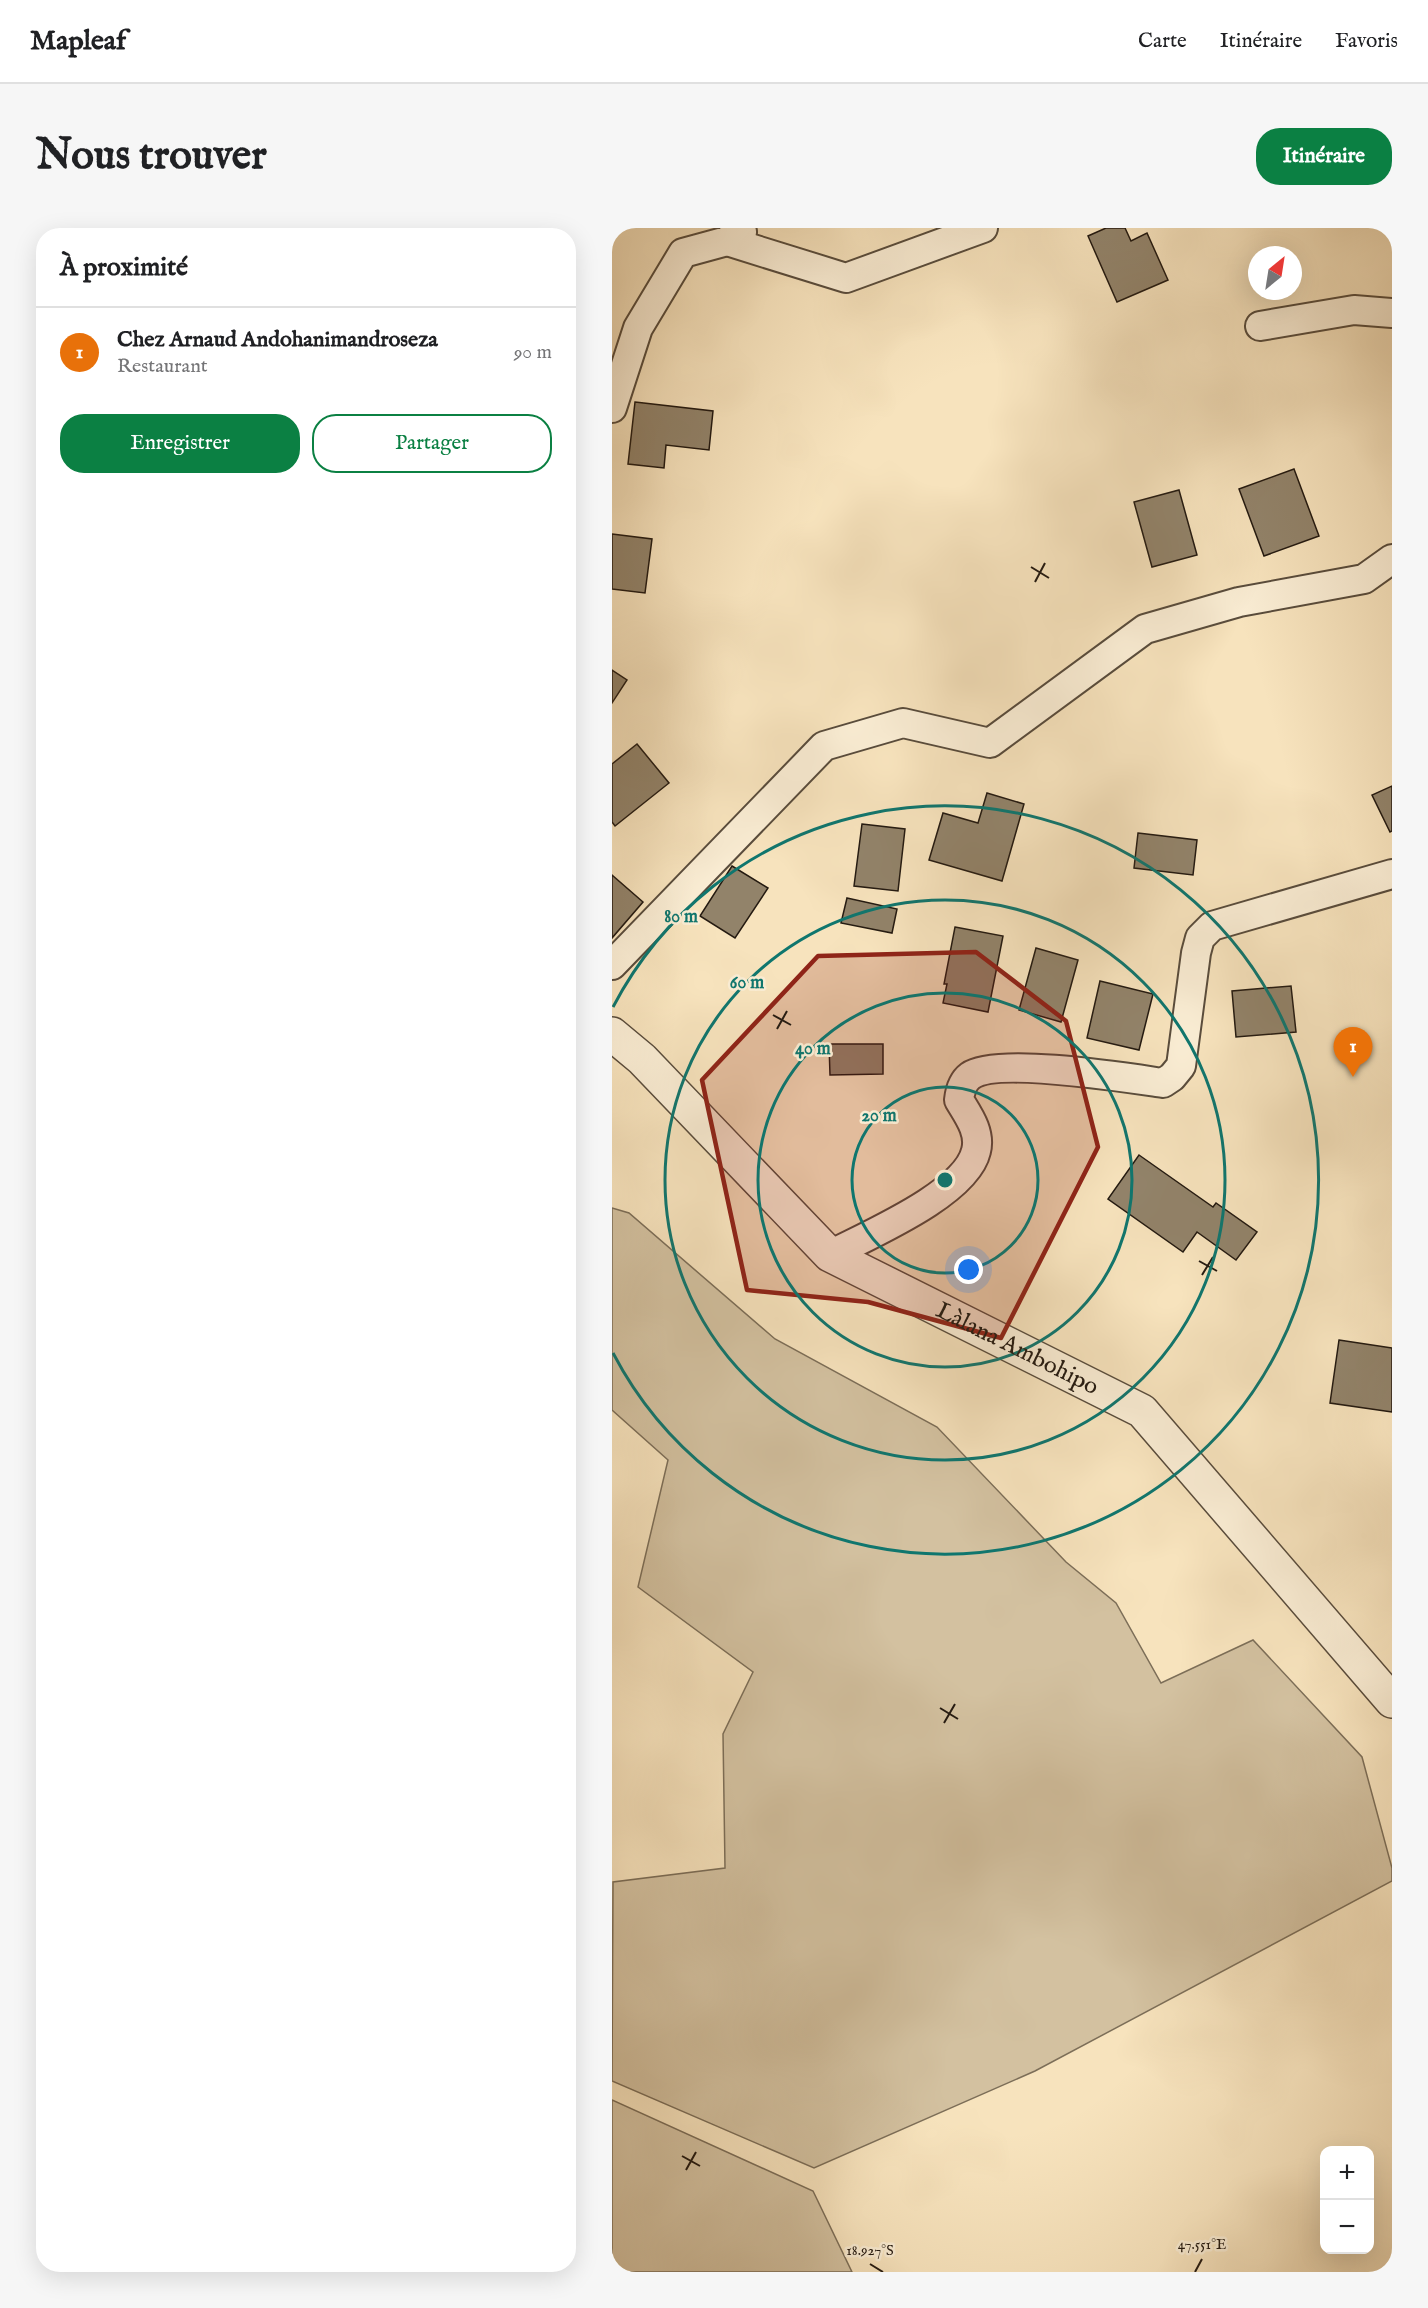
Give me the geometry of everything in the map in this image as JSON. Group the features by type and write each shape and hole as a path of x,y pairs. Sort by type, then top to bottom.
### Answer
{"street":[{"path":"612,408 638,328 683,253 738,234 846,278 983,228"},
{"path":"1260,326 1354,310 1392,313"},
{"path":"612,965 824,746 903,723 990,743 1145,628 1239,602 1364,579 1392,559"},
{"path":"830,1256 941,1196 962,1178 976,1151 975,1128 959,1100 961,1086 971,1075 1006,1067 1108,1075 1164,1083 1181,1066 1196,952 1200,938 1212,926 1392,874"},
{"name":"Làlana Ambohipo","path":"612,1034 642,1059 830,1256 1142,1410 1392,1701"}],"highlighted area":[{"path":"976,952 1066,1021 1098,1147 1001,1338 868,1302 747,1290 702,1080 818,956"}],"shaded area":[{"path":"612,1208 629,1213 775,1339 937,1427 1066,1562 1116,1603 1161,1683 1253,1640 1362,1757 1392,1868 1392,1881 1035,2071 814,2168 612,2081 613,1882 725,1868 723,1734 753,1672 638,1587 668,1460 612,1410"},
{"path":"612,2100 813,2191 852,2272 612,2272"}],"building":[{"path":"1106,228 1125,228 1131,241 1147,233 1168,280 1117,302 1088,236"},
{"path":"635,402 713,411 709,450 666,445 664,468 628,464"},
{"path":"1294,469 1319,536 1264,556 1239,489"},
{"path":"1179,490 1197,555 1152,567 1134,502"},
{"path":"612,534 652,539 645,593 612,589"},
{"path":"612,670 627,680 612,703"},
{"path":"637,744 669,783 615,826 612,822 612,764"},
{"path":"1392,786 1392,831 1390,832 1372,795"},
{"path":"987,793 1024,804 1002,881 929,860 943,813 978,823"},
{"path":"862,824 905,829 898,891 854,886"},
{"path":"1138,833 1197,840 1193,875 1134,868"},
{"path":"732,866 768,888 735,938 700,916"},
{"path":"612,875 643,902 612,938"},
{"path":"847,898 897,909 892,933 841,923"},
{"path":"955,927 1003,936 988,1012 943,1003 947,984 944,984"},
{"path":"1036,948 1078,960 1061,1022 1019,1010"},
{"path":"1100,981 1153,994 1139,1050 1087,1038"},
{"path":"1291,986 1296,1032 1236,1037 1232,991"},
{"path":"829,1044 883,1044 883,1074 830,1075"},
{"path":"1139,1155 1213,1207 1216,1203 1257,1232 1236,1260 1197,1232 1183,1252 1108,1199"},
{"path":"1339,1340 1392,1348 1392,1412 1330,1403"}],"place":[{"name":"Chez Arnaud Andohanimandroseza","path":"1353,1077"}]}
